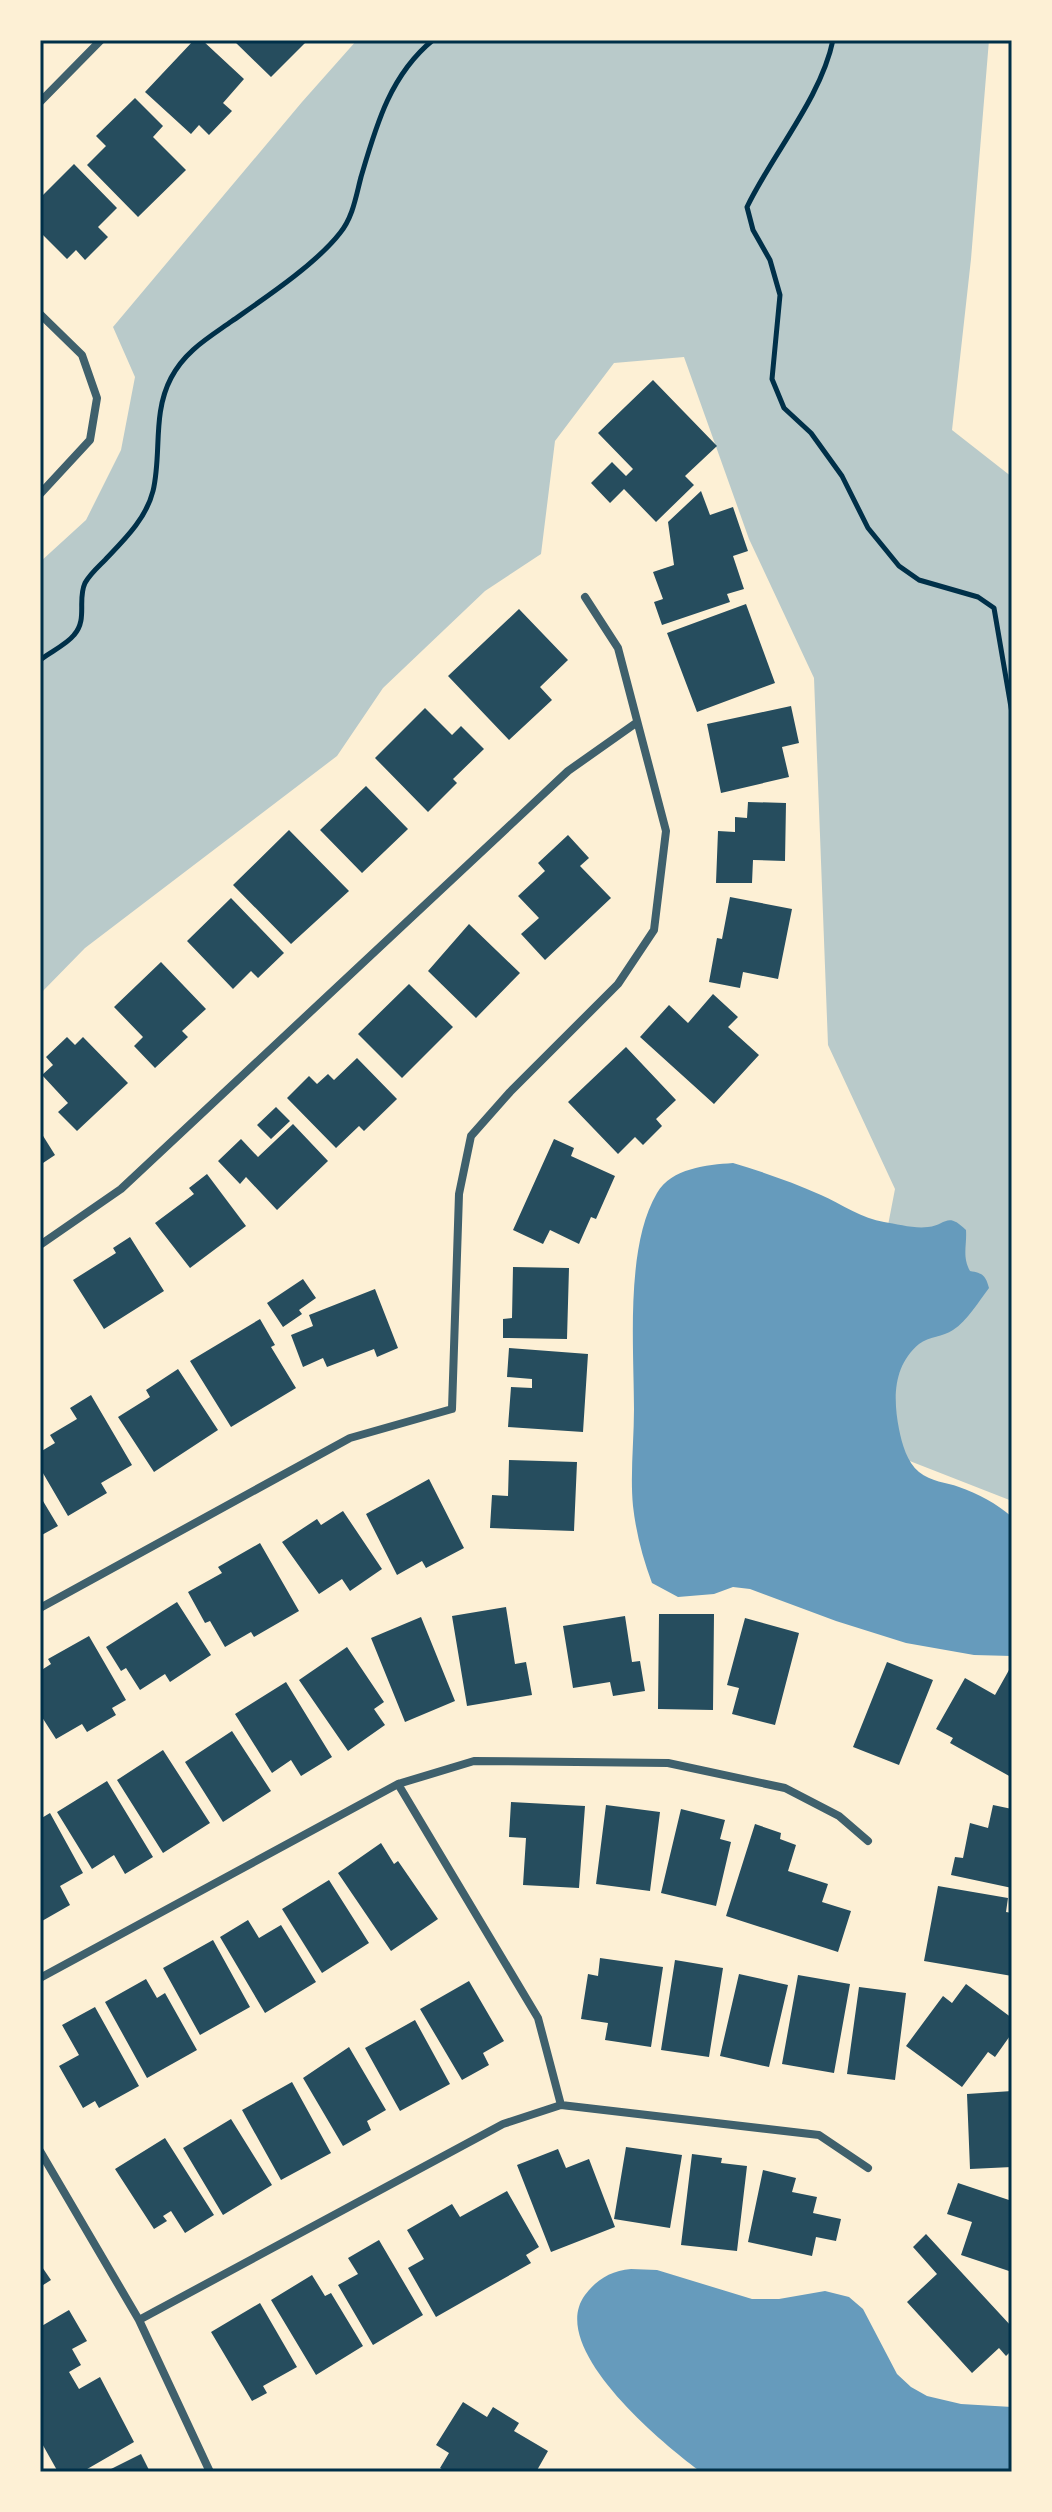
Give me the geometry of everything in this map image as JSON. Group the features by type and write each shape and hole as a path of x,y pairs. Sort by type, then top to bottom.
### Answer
{"street":[{"path":"40,102 101,40"},
{"path":"40,314 82,355 97,398 90,440 40,494"},
{"path":"40,1608 350,1438 452,1409 459,1194 471,1136 510,1092 618,984 654,930 666,831 618,648 585,597"},
{"path":"40,1245 121,1189 568,771 636,723"},
{"path":"40,1978 398,1784 474,1761 668,1763 785,1788 839,1816 868,1841"},
{"path":"398,1784 538,2018 561,2105"},
{"path":"139,2320 503,2124 561,2105 819,2135 868,2168"},
{"path":"40,2151 139,2320 210,2472"}],"path":[{"path":"40,660 74,635 83,617 83,589 87,579 127,538 144,514 153,491 159,417 170,380 199,342 323,252 342,231 353,208 375,130 392,87 417,53 433,40"},
{"path":"833,40 828,63 761,177 747,207 753,230 770,260 780,295 772,379 784,408 811,433 834,465 868,528 899,566 919,580 978,597 994,608 1012,713"}],"shaded area":[{"path":"357,40 989,40 971,259 952,430 1012,477 1012,1501 879,1449 869,1324 895,1189 828,1045 814,678 749,539 684,357 614,363 555,441 541,554 485,591 383,688 337,756 85,948 40,994 40,562 86,520 121,450 135,377 113,327"}],"water":[{"path":"733,1163 799,1186 876,1220 923,1227 950,1220 966,1230 965,1256 968,1266 970,1271 983,1276 989,1288 958,1326 923,1341 910,1353 897,1383 897,1417 906,1452 919,1472 980,1496 1012,1517 1012,1656 974,1655 906,1643 750,1589 733,1587 714,1594 678,1597 652,1583 638,1536 632,1494 633,1328 640,1241 657,1193 671,1178 690,1169"},
{"path":"631,2269 657,2270 752,2299 779,2299 825,2291 849,2297 863,2309 897,2374 911,2387 927,2396 961,2404 1012,2407 1012,2472 701,2472 662,2440 614,2393 581,2341 577,2317 585,2295 605,2277"}],"building":[{"path":"194,40 202,40 244,79 223,103 232,111 209,135 199,125 191,134 145,92"},
{"path":"233,40 308,40 271,77"},
{"path":"135,98 163,126 153,137 186,170 138,217 87,165 106,146 96,136"},
{"path":"74,164 117,208 98,227 108,237 85,260 76,250 67,259 40,232 40,198"},
{"path":"653,380 717,446 685,476 694,485 656,522 624,489 610,503 591,483 612,462 626,476 633,469 598,433"},
{"path":"701,491 710,515 733,507 748,551 733,556 744,589 727,594 730,602 662,625 654,602 663,599 653,572 674,565 668,522"},
{"path":"746,604 775,683 697,712 667,633"},
{"path":"519,609 568,660 540,687 552,700 509,740 448,676"},
{"path":"791,706 799,743 782,747 789,777 721,793 707,724"},
{"path":"425,708 452,735 461,726 484,749 453,779 457,783 428,812 375,758"},
{"path":"366,786 408,829 362,873 320,830"},
{"path":"748,802 786,803 785,861 753,860 752,883 716,883 718,831 735,832 735,817 747,818"},
{"path":"289,830 349,891 291,944 233,885"},
{"path":"568,835 589,858 580,866 611,898 545,960 521,934 539,918 518,896 545,871 538,863"},
{"path":"730,897 792,909 778,979 743,972 740,988 709,982 717,938 722,939"},
{"path":"231,898 284,953 258,978 251,971 233,989 187,941"},
{"path":"469,924 520,973 476,1018 428,971"},
{"path":"161,962 206,1009 182,1031 188,1037 155,1068 134,1046 143,1037 114,1007"},
{"path":"409,984 453,1027 402,1078 358,1034"},
{"path":"713,994 738,1017 728,1027 759,1055 714,1104 640,1037 669,1005 688,1023"},
{"path":"67,1037 75,1045 83,1037 128,1083 77,1131 58,1112 68,1103 42,1075 53,1065 46,1057"},
{"path":"626,1047 676,1100 656,1119 662,1126 643,1145 635,1137 618,1154 568,1102"},
{"path":"357,1058 397,1099 364,1131 359,1126 336,1148 287,1098 309,1076 317,1084 328,1074 334,1080"},
{"path":"276,1107 290,1121 271,1139 257,1125"},
{"path":"293,1124 328,1161 277,1210 246,1177 240,1184 218,1161 241,1139 258,1157"},
{"path":"40,1131 55,1155 40,1165"},
{"path":"554,1139 574,1148 571,1156 615,1176 596,1219 591,1217 579,1244 550,1230 543,1244 513,1230"},
{"path":"207,1174 246,1226 190,1268 155,1223 194,1194 189,1188"},
{"path":"130,1237 164,1291 104,1329 73,1280 116,1253 113,1248"},
{"path":"513,1267 569,1268 567,1339 503,1338 503,1319 512,1318"},
{"path":"303,1279 316,1298 299,1310 302,1314 283,1327 267,1303"},
{"path":"375,1289 398,1348 377,1357 374,1349 327,1367 323,1358 303,1367 291,1335 313,1326 309,1315"},
{"path":"260,1319 275,1345 271,1347 296,1388 231,1427 190,1361"},
{"path":"509,1348 588,1354 583,1432 508,1427 511,1387 532,1388 532,1379 507,1377"},
{"path":"178,1369 218,1430 154,1472 118,1417 150,1397 146,1390"},
{"path":"91,1395 132,1465 101,1483 107,1493 68,1516 40,1468 40,1452 55,1443 50,1435 77,1419 70,1408"},
{"path":"509,1460 577,1462 574,1531 490,1528 492,1495 508,1496"},
{"path":"429,1479 464,1548 426,1568 422,1561 397,1575 366,1514"},
{"path":"40,1496 58,1526 40,1536"},
{"path":"343,1511 382,1569 350,1591 342,1579 319,1594 282,1542 317,1519 321,1525"},
{"path":"260,1543 299,1611 254,1637 251,1632 225,1647 210,1621 205,1623 188,1592 222,1573 218,1567"},
{"path":"177,1602 211,1655 170,1682 165,1674 140,1690 126,1668 121,1671 106,1647"},
{"path":"506,1607 515,1664 526,1662 532,1695 467,1706 452,1616"},
{"path":"659,1614 714,1614 713,1710 658,1709"},
{"path":"625,1616 632,1662 640,1661 645,1691 613,1696 610,1682 573,1688 563,1626"},
{"path":"421,1617 455,1701 405,1722 371,1638"},
{"path":"745,1618 799,1633 775,1725 732,1714 739,1688 727,1685"},
{"path":"89,1636 126,1700 112,1708 116,1715 87,1732 82,1724 56,1739 40,1714 40,1671 51,1664 48,1659"},
{"path":"347,1647 384,1702 374,1709 385,1725 348,1751 299,1680"},
{"path":"887,1662 933,1680 899,1765 853,1747"},
{"path":"1009,1670 1012,1671 1011,1777 950,1743 953,1738 936,1729 965,1678 995,1695"},
{"path":"286,1682 332,1757 301,1776 291,1760 272,1773 235,1714"},
{"path":"232,1731 271,1791 223,1822 185,1762"},
{"path":"163,1750 210,1823 163,1853 117,1780"},
{"path":"107,1781 153,1857 125,1874 114,1855 92,1869 57,1812"},
{"path":"511,1802 585,1806 579,1888 523,1885 526,1838 509,1837"},
{"path":"606,1805 660,1812 650,1891 596,1884"},
{"path":"993,1805 1012,1809 1012,1888 951,1875 955,1857 963,1858 970,1823 988,1828"},
{"path":"681,1809 725,1820 720,1839 731,1842 716,1906 661,1893"},
{"path":"50,1813 83,1873 60,1886 70,1905 42,1921 40,1819"},
{"path":"755,1824 781,1833 780,1839 796,1845 788,1871 828,1884 822,1902 851,1911 838,1952 726,1916"},
{"path":"381,1843 394,1864 398,1861 438,1919 391,1951 338,1873"},
{"path":"329,1880 369,1943 322,1973 282,1909"},
{"path":"938,1886 1008,1898 1006,1912 1012,1913 1012,1976 924,1961"},
{"path":"248,1920 259,1938 281,1925 316,1982 265,2013 220,1937"},
{"path":"213,1940 250,2007 200,2035 163,1968"},
{"path":"600,1958 663,1967 651,2047 605,2040 608,2023 581,2019 588,1974 598,1976"},
{"path":"675,1960 723,1968 709,2057 661,2050"},
{"path":"739,1974 788,1985 769,2067 720,2056"},
{"path":"798,1975 850,1984 834,2073 782,2064"},
{"path":"146,1979 157,1998 165,1993 197,2050 147,2078 105,2002"},
{"path":"469,1981 504,2041 483,2053 489,2065 462,2080 420,2009"},
{"path":"966,1984 1012,2018 1012,2033 995,2057 988,2052 962,2087 906,2046 943,1996 952,2003"},
{"path":"859,1987 906,1993 895,2080 847,2074"},
{"path":"95,2007 139,2086 99,2108 95,2101 83,2108 59,2066 79,2055 62,2025"},
{"path":"415,2020 450,2084 400,2111 365,2048"},
{"path":"349,2047 386,2110 367,2121 371,2130 343,2146 303,2078"},
{"path":"292,2082 331,2153 281,2180 242,2110"},
{"path":"1012,2091 1012,2167 970,2169 967,2094"},
{"path":"231,2119 272,2185 223,2215 183,2148"},
{"path":"165,2138 214,2215 185,2233 171,2211 163,2216 167,2221 154,2229 115,2169"},
{"path":"626,2147 682,2155 670,2228 614,2219"},
{"path":"558,2149 566,2168 589,2159 615,2227 551,2252 517,2165"},
{"path":"692,2154 722,2158 721,2163 747,2166 737,2251 681,2245"},
{"path":"763,2170 796,2178 792,2192 817,2197 813,2213 841,2219 836,2241 816,2237 812,2256 748,2242"},
{"path":"958,2183 1012,2201 1012,2272 961,2255 972,2222 947,2214"},
{"path":"507,2191 539,2247 526,2255 531,2263 436,2317 408,2268 424,2259 407,2230 452,2204 460,2217"},
{"path":"926,2234 1012,2327 1012,2350 1006,2356 999,2348 972,2373 907,2302 937,2274 913,2247"},
{"path":"379,2240 423,2315 373,2345 338,2285 358,2274 348,2258"},
{"path":"40,2264 51,2280 40,2287"},
{"path":"312,2275 325,2296 331,2293 363,2346 316,2375 271,2300"},
{"path":"260,2303 297,2367 263,2386 267,2393 252,2401 211,2332"},
{"path":"69,2310 87,2341 72,2349 81,2365 69,2372 79,2389 100,2377 134,2442 82,2472 58,2472 40,2440 40,2327"},
{"path":"463,2402 487,2417 493,2407 519,2423 514,2431 548,2451 536,2472 447,2472 440,2468 449,2453 436,2445"},
{"path":"141,2454 150,2472 105,2472"}]}
